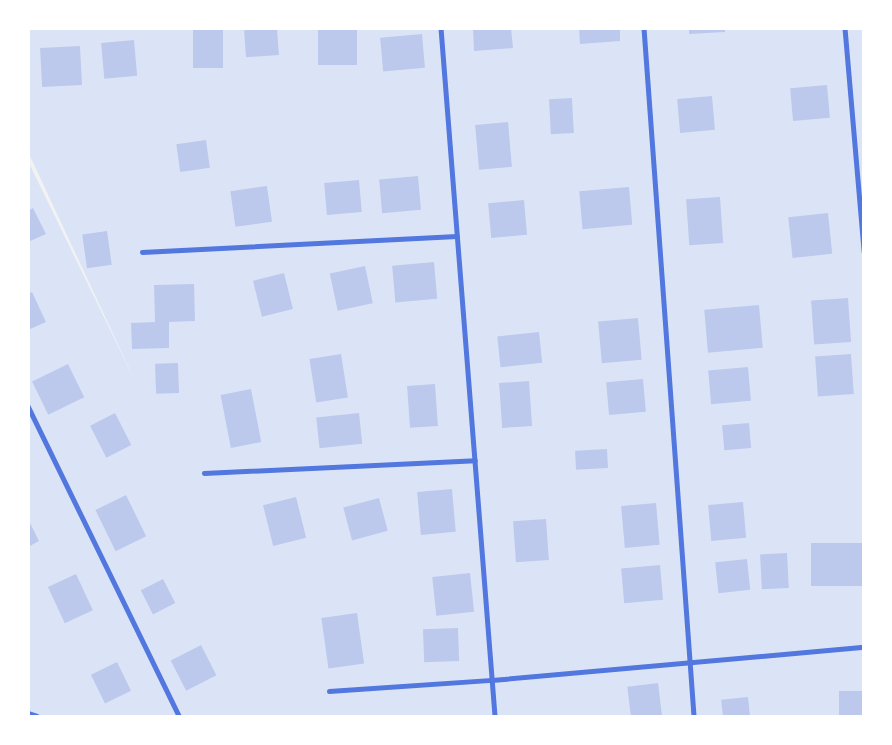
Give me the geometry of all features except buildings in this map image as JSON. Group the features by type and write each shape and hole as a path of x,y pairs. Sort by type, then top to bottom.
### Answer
{"lane":[{"path":"441,28 495,717"},
{"path":"644,28 692,661 694,717"},
{"path":"845,28 864,251"},
{"path":"142,252 457,236"},
{"path":"28,406 178,717"},
{"path":"204,473 475,460"},
{"path":"328,691 492,680 864,647"},
{"path":"28,713 37,717"}],"shaded area":[{"path":"29,29 863,29 863,716 29,716 28,161 136,383 29,154"}]}
